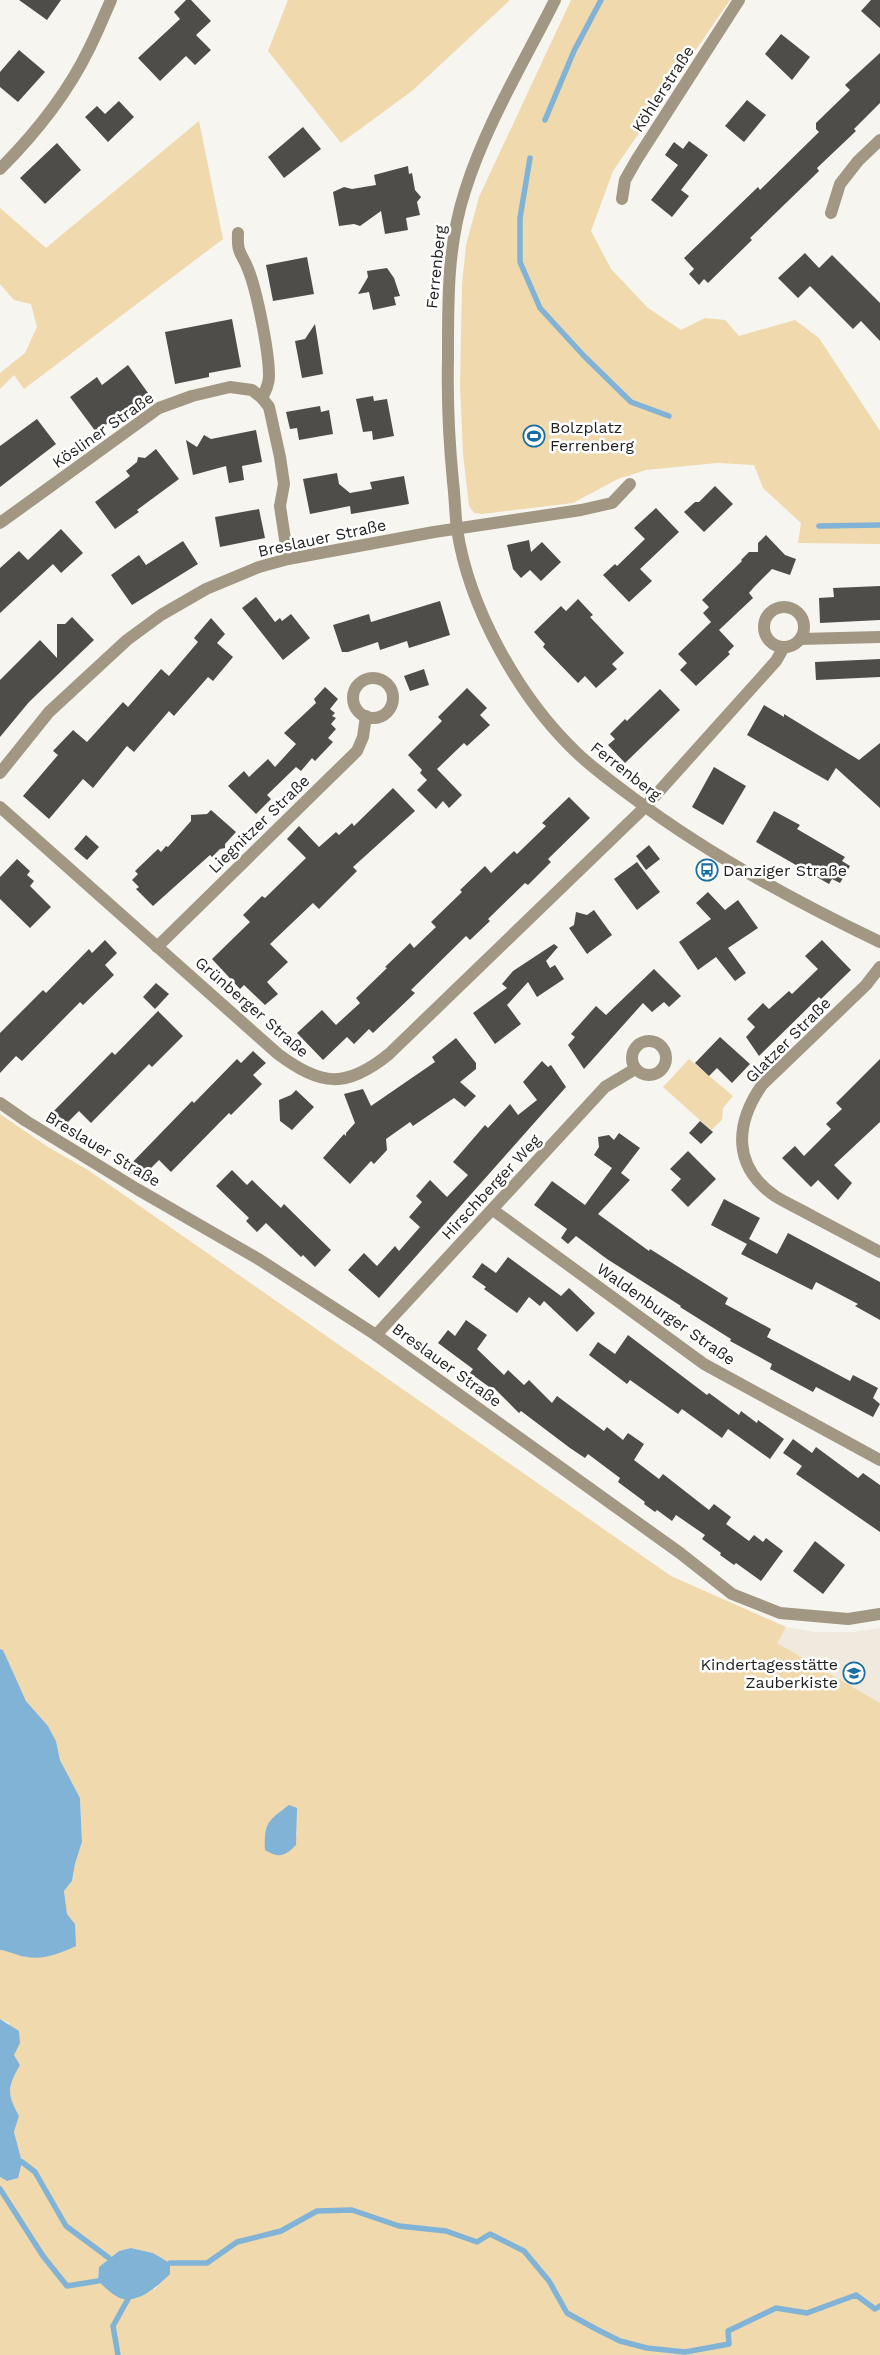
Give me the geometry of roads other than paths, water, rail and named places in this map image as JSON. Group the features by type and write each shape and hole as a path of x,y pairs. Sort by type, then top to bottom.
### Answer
{"street":[{"path":"0,169 21,147 54,106 89,50 111,0"},
{"name":"Ferrenberg","path":"555,0 486,137 465,190 453,237 448,282 447,399 457,529 469,578 487,624 517,677 542,712 576,753 645,807 694,841 880,942"},
{"name":"Köhlerstraße","path":"622,199 625,180 637,159 739,0"},
{"path":"831,213 840,184 858,161 880,140"},
{"path":"238,233 237,250 249,269 266,355 269,375 268,386 262,398 269,407 280,457 284,484 280,506 288,559"},
{"name":"Kösliner Straße","path":"0,523 159,408 192,396 230,387 252,390 262,398"},
{"path":"457,529 581,510 612,503 630,484"},
{"name":"Breslauer Straße","path":"0,773 49,712 127,640 162,615 206,589 259,567 288,559 457,529"},
{"path":"787,607 799,614 804,626 800,639 796,643 784,647 773,643 765,632 766,620 774,610 787,607"},
{"path":"800,639 880,637"},
{"path":"645,807 776,661 784,647"},
{"name":"Liegnitzer Straße","path":"157,947 357,751 363,737 366,716"},
{"name":"Grünberger Straße","path":"0,807 278,1054 300,1070 324,1078 356,1076 372,1068 389,1054 645,807"},
{"name":"Glatzer Straße","path":"880,967 866,985 762,1085 750,1103 743,1124 741,1144 750,1173 775,1196 880,1252"},
{"name":"Hirschberger Weg","path":"376,1335 606,1087 635,1069"},
{"name":"Breslauer Straße","path":"0,1103 138,1190 260,1260 376,1335 680,1553 732,1594 780,1613 848,1619 880,1614"},
{"name":"Waldenburger Straße","path":"493,1210 704,1364 880,1460"}],"water":[{"path":"0,1649 3,1650 26,1701 48,1726 56,1741 60,1760 80,1798 82,1842 72,1881 64,1891 67,1914 75,1924 76,1946 46,1957 33,1958 0,1950"},
{"path":"289,1805 297,1808 296,1845 285,1854 274,1855 265,1850 265,1833 272,1819"},
{"path":"0,2019 19,2031 20,2043 14,2055 20,2065 10,2090 12,2102 19,2116 14,2132 22,2162 18,2178 7,2181 0,2177"},
{"path":"131,2248 153,2253 170,2263 170,2274 145,2294 130,2299 123,2299 113,2294 98,2281 99,2267 119,2251"}],"waterway":[{"path":"545,120 574,51 601,0"},
{"path":"530,158 520,218 520,262 540,308 584,356 631,402 669,416"},
{"path":"819,526 880,525"},
{"path":"22,2162 35,2172 66,2226 109,2258"},
{"path":"0,2189 43,2256 67,2286 98,2281"},
{"path":"170,2263 207,2263 237,2242 281,2231 317,2211 352,2210 399,2226 446,2231 477,2242 490,2234 524,2251 549,2281 567,2313 620,2341 647,2348 685,2352 729,2344 728,2331 776,2308 807,2313 856,2295 875,2309 880,2306"},
{"path":"118,2355 113,2326 128,2299"}],"place":[{"name":"Bolzplatz Ferrenberg","path":"534,436"},
{"name":"Danziger Straße","path":"707,870"},
{"name":"Kindertagesstätte Zauberkiste","path":"854,1673"}]}
